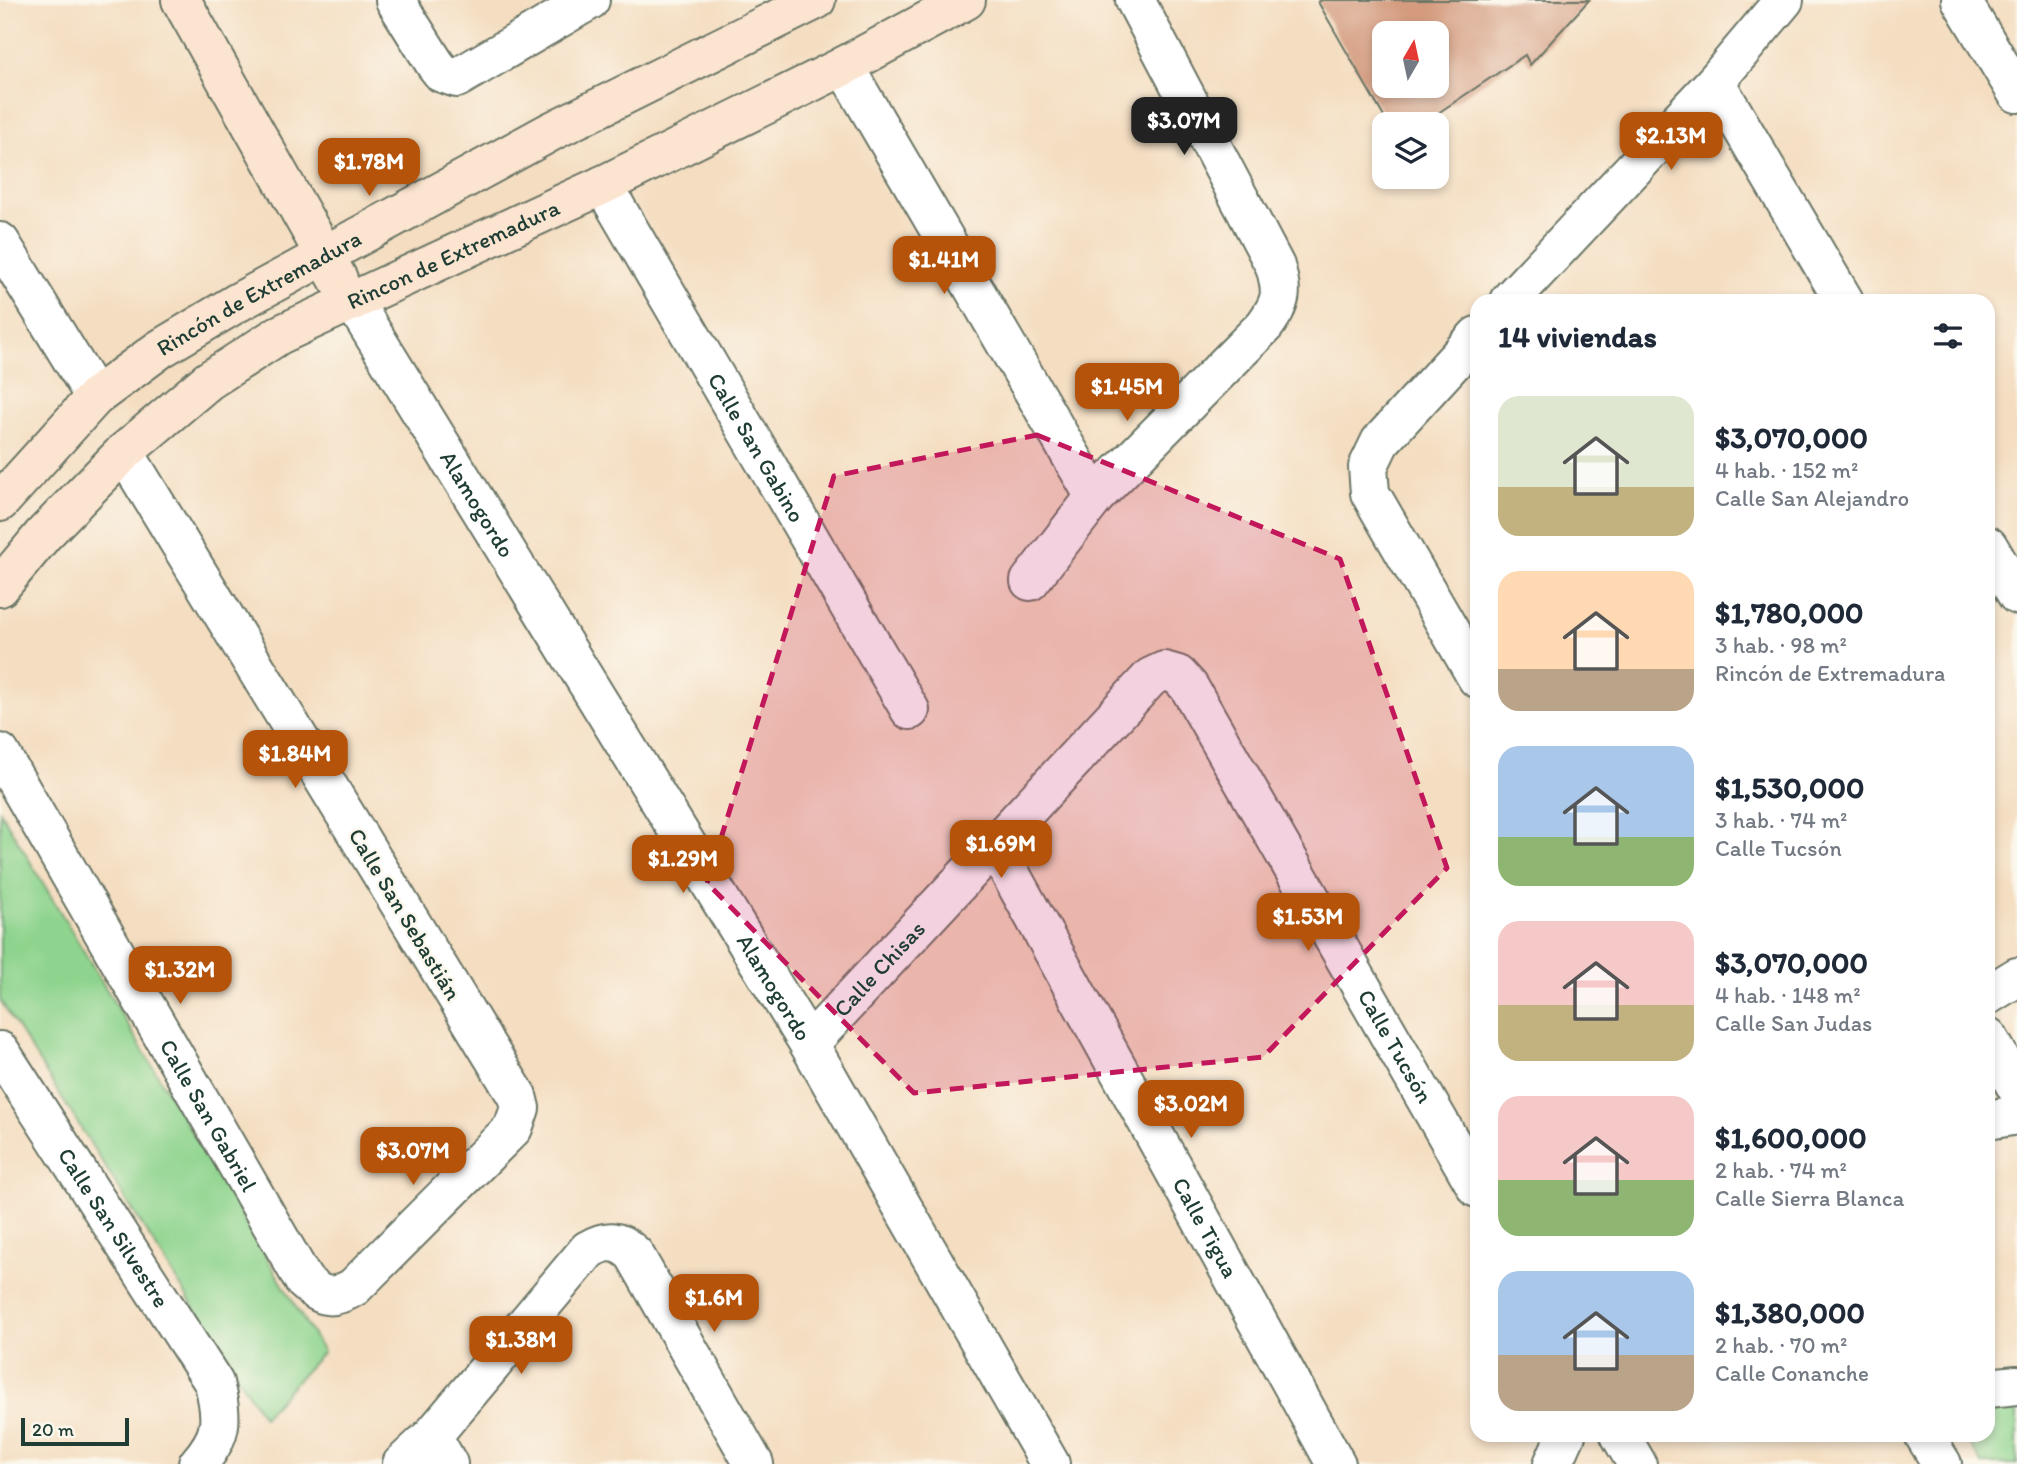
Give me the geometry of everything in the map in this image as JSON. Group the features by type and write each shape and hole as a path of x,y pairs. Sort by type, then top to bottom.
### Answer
{"street":[{"path":"181,0 323,258 354,303"},
{"path":"395,0 442,73 457,78 590,0"},
{"name":"Rincón de Extremadura","path":"0,502 95,397 160,349 235,304 552,131 817,0"},
{"name":"Rincon de Extremadura","path":"0,587 43,535 124,452 208,381 279,335 354,303 603,185 844,66 965,0"},
{"path":"1030,581 1095,497 1265,325 1279,305 1281,287 1275,266 1135,0"},
{"path":"1531,292 1784,0"},
{"path":"1961,0 2017,93"},
{"path":"844,66 1095,497"},
{"path":"1715,82 1840,294"},
{"name":"Calle San Gabino","path":"603,185 910,710"},
{"path":"0,242 95,397"},
{"name":"Alamogordo","path":"354,303 809,1044 1050,1464"},
{"path":"1470,344 1380,442 1368,467 1370,493 1470,666"},
{"name":"Calle San Sebastián","path":"124,452 517,1097 520,1108 513,1128 354,1287"},
{"path":"1995,557 2017,595"},
{"name":"Calle Tucsón","path":"1151,677 1164,671 1178,676 1189,687 1470,1176"},
{"name":"Calle Chisas","path":"809,1044 1151,677"},
{"name":"Calle San Gabriel","path":"0,753 304,1281 319,1295 336,1298 354,1287"},
{"name":"Calle Tigua","path":"994,844 1336,1464"},
{"path":"1995,991 2017,977"},
{"path":"1995,1049 2017,1088"},
{"name":"Calle San Silvestre","path":"0,1051 214,1383 220,1409 219,1431 214,1446 198,1464"},
{"path":"1995,1119 2017,1115"},
{"path":"402,1464 440,1450 588,1250 603,1241 622,1243 634,1254 754,1464"},
{"path":"1995,1387 2017,1385"},
{"path":"1553,1464 1563,1442"},
{"path":"1624,1442 1637,1464"},
{"path":"1928,1442 1942,1464"}],"highlighted area":[{"path":"1037,435 1340,559 1447,868 1263,1057 914,1093 707,883 834,476"}],"green space":[{"path":"0,811 323,1352 263,1417 0,1000"},
{"path":"2017,1402 2017,1464 1982,1464 1969,1442 1995,1442 1997,1404"}],"building":[{"path":"1589,0 1530,65 1525,55 1440,112 1381,112 1373,98 1449,98 1449,21 1372,21 1372,96 1318,2"}]}
